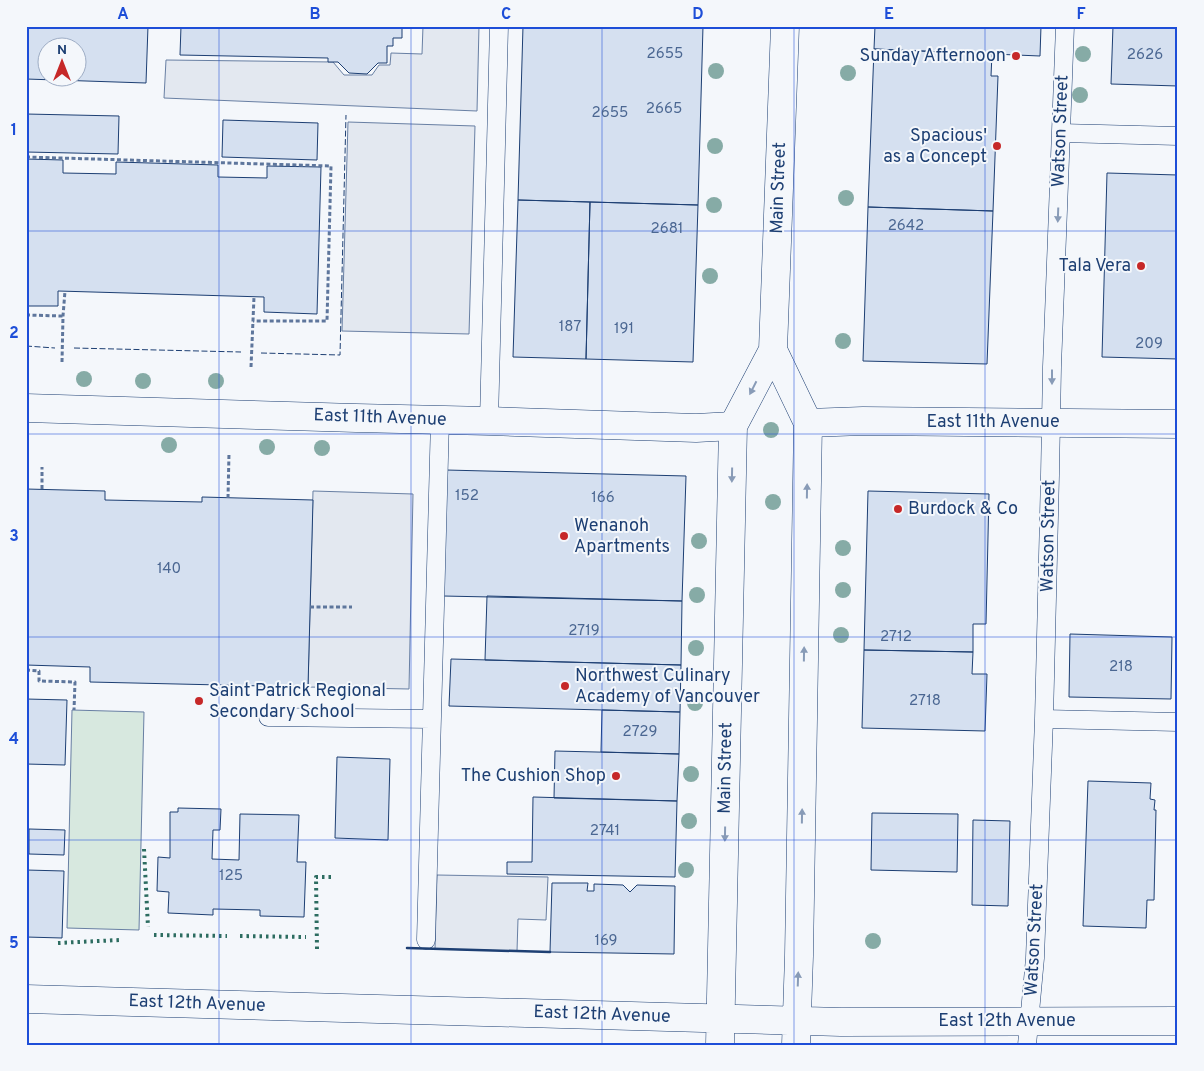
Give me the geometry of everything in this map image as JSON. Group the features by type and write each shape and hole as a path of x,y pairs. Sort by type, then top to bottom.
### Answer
{"street":[{"name":"Main Street","path":"720,1032 733,426 773,350 785,26"},
{"name":"Main Street","path":"773,350 808,423 796,1033"},
{"name":"East 11th Avenue","path":"26,408 696,428 733,426"},
{"name":"East 11th Avenue","path":"808,423 863,421 1178,424"},
{"name":"East 12th Avenue","path":"26,999 720,1032 796,1033 841,1022 1028,1033 1178,1021"}],"lane":[{"path":"489,421 499,26"},
{"name":"Watson Street","path":"1028,1033 1035,958 1044,719 1052,367 1065,26"},
{"path":"1061,133 1178,136"},
{"path":"426,940 440,420"},
{"path":"268,717 431,719"},
{"path":"1044,719 1178,722"}],"path":[{"path":"26,157 332,166 327,321 253,321"},
{"path":"62,362 65,291"},
{"path":"251,367 254,297"},
{"path":"26,315 63,316"},
{"path":"228,498 229,453"},
{"path":"42,467 42,489"},
{"path":"310,607 352,607"},
{"path":"26,670 39,671 39,681 75,682 74,710"}],"shaded area":[{"path":"423,26 479,26 477,111 164,98 166,60 333,62 344,75 372,75 379,65 390,65 391,53 422,54"},
{"path":"348,122 475,126 469,334 342,331"},
{"path":"313,491 413,494 409,689 308,687"},
{"path":"72,710 144,712 139,930 67,928"},
{"path":"437,875 548,877 546,920 518,919 517,951 435,949"}],"building":[{"path":"26,26 148,26 146,83 88,81 88,38 38,38 38,79 26,79"},
{"path":"181,26 402,26 402,38 393,38 393,46 387,46 387,63 378,63 367,74 349,73 338,62 328,62 328,58 180,55"},
{"path":"523,26 703,26 698,205 518,200"},
{"path":"875,26 1041,26 1040,56 874,49"},
{"path":"1113,26 1178,26 1178,86 1111,84"},
{"path":"874,49 992,54 991,76 998,76 993,211 868,207"},
{"path":"26,114 119,116 118,154 26,152"},
{"path":"223,120 318,123 317,160 222,157"},
{"path":"26,159 63,160 63,173 116,174 116,162 218,165 218,177 267,178 267,166 321,167 317,314 264,312 264,297 58,291 58,306 26,306"},
{"name":"Tala Vera","path":"1107,173 1178,175 1178,359 1102,357"},
{"path":"518,200 590,202 586,359 513,357"},
{"path":"590,202 698,205 693,362 586,359"},
{"path":"868,207 993,211 987,364 863,361"},
{"name":"Wenanoh Apartments","path":"446,470 686,476 682,601 443,596"},
{"path":"26,489 105,491 105,500 202,502 202,497 313,500 308,687 90,682 90,667 26,665"},
{"path":"868,491 989,494 986,624 973,624 973,652 864,650"},
{"path":"487,596 682,601 681,665 485,660"},
{"path":"1070,634 1172,637 1171,699 1069,697"},
{"path":"864,650 973,652 972,674 987,674 985,731 862,728"},
{"name":"Northwest Culinary Academy of Vancouver","path":"451,659 681,665 680,712 449,706"},
{"path":"26,699 67,700 65,765 26,764"},
{"path":"602,710 680,712 679,754 601,752"},
{"name":"The Cushion Shop","path":"555,751 679,754 677,801 554,798"},
{"path":"337,757 390,759 388,840 335,838"},
{"path":"1088,781 1151,783 1150,799 1155,800 1154,810 1156,810 1154,900 1147,900 1146,928 1083,926"},
{"path":"533,797 677,801 675,877 507,874 507,862 532,862"},
{"path":"178,808 221,809 220,830 213,830 212,859 239,860 240,814 299,815 297,862 306,862 304,917 260,916 260,910 213,909 213,915 168,913 169,892 157,891 158,857 170,858 170,812 178,812"},
{"path":"872,813 958,814 957,872 871,870"},
{"path":"973,820 1010,821 1008,906 972,905"},
{"path":"29,829 65,830 64,855 29,854"},
{"path":"26,870 64,871 62,938 26,937"},
{"path":"552,883 588,883 587,891 594,891 594,884 623,885 630,892 637,885 675,886 674,954 550,952"}],"hedge":[{"path":"144,849 148,927"},
{"path":"317,949 316,877 331,877"},
{"path":"154,935 227,936"},
{"path":"240,936 306,937"},
{"path":"58,943 120,940"}],"fence":[{"path":"261,353 340,355 346,115"},
{"path":"26,346 55,348"},
{"path":"74,348 241,352"}],"wall":[{"path":"407,948 550,952"}],"place":[{"name":"Sunday Afternoon","path":"1016,56"},
{"name":"Spacious' as a Concept","path":"997,146"},
{"name":"Tala Vera","path":"1141,266"},
{"name":"Burdock & Co","path":"898,509"},
{"name":"Wenanoh Apartments","path":"564,536"},
{"name":"Northwest Culinary Academy of Vancouver","path":"565,686"},
{"name":"Saint Patrick Regional Secondary School","path":"199,701"},
{"name":"The Cushion Shop","path":"616,776"}]}
